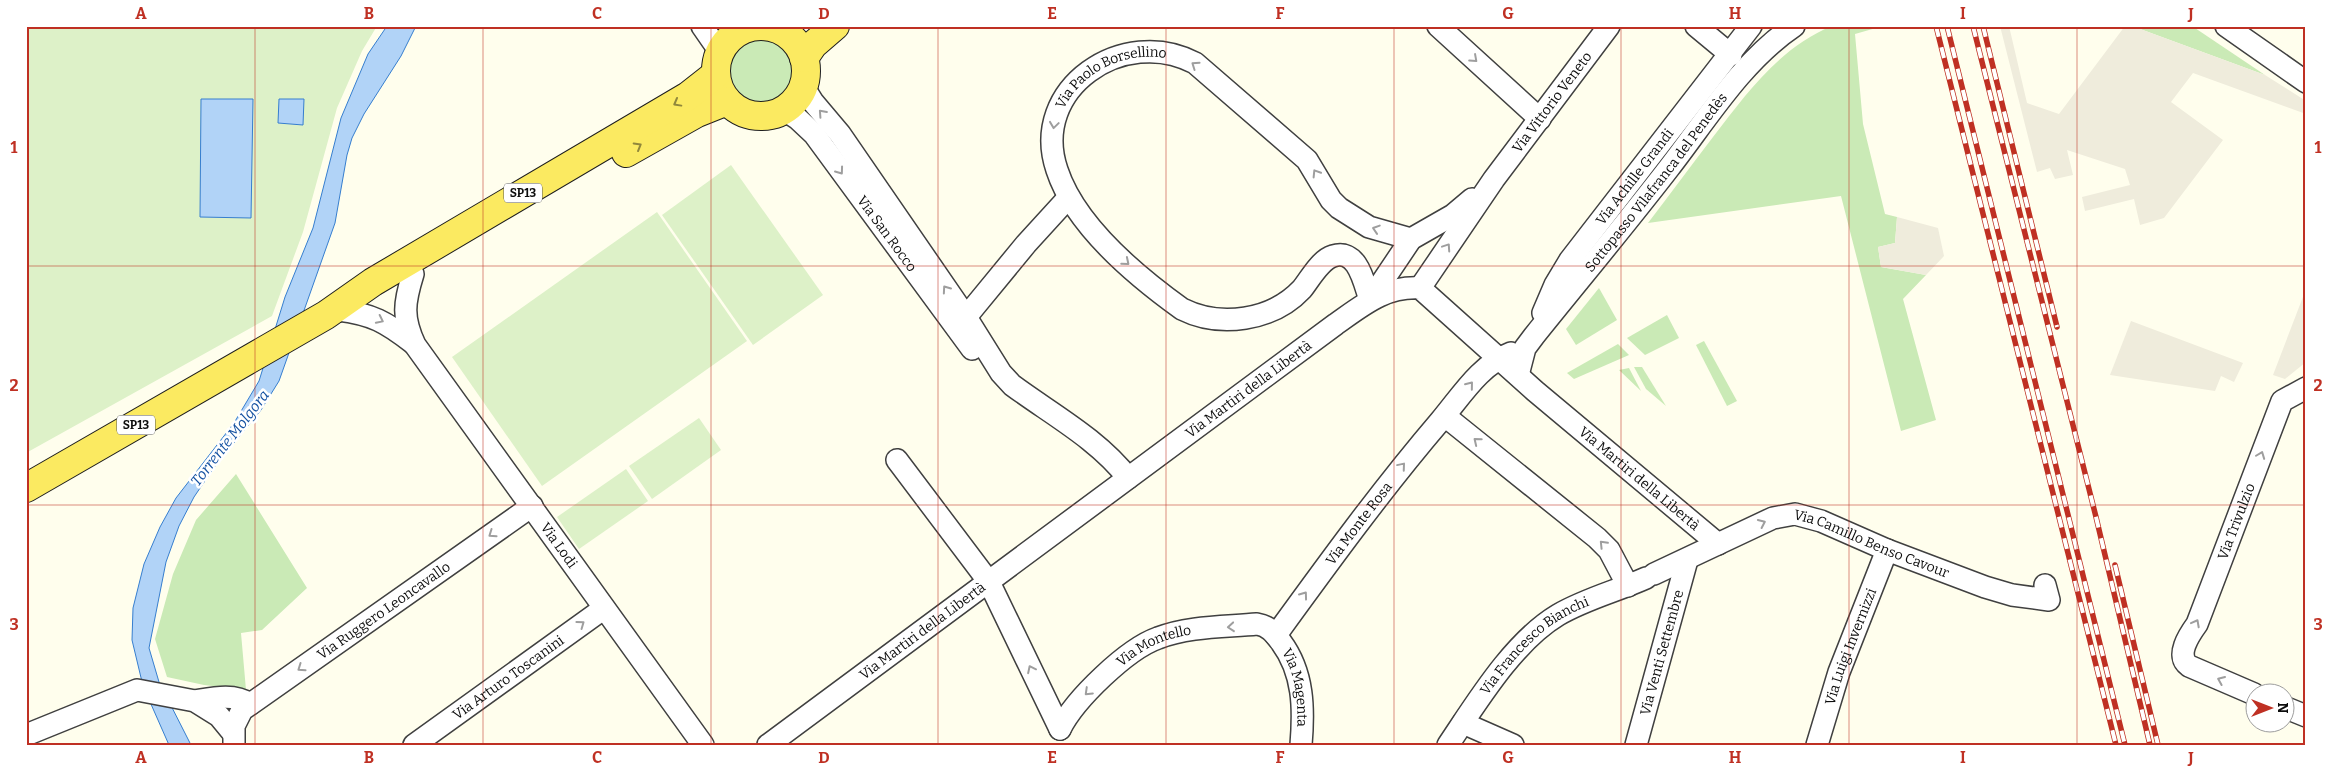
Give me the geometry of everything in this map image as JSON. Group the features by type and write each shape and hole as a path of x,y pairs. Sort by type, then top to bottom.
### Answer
{"main road":[{"path":"726,46 719,89 736,110 751,116 770,116 784,110 797,98 806,74 804,58 813,45 835,26"},
{"name":"SP13","path":"26,488 332,312 373,282 688,96 726,46 752,27 782,28 796,43 804,58"},
{"name":"SP13","path":"332,312 380,294 697,113 727,101"}],"street":[{"path":"702,26 726,46"},
{"path":"1438,26 1540,119"},
{"name":"Via Vittorio Veneto","path":"1420,288 1494,178 1609,26"},
{"path":"1696,26 1731,55"},
{"name":"Via Achille Grandi","path":"1529,342 1555,286 1570,260 1731,55 1751,26"},
{"name":"Sottopasso Vilafranca del Penedès","path":"1518,375 1529,342 1632,216 1736,81 1770,46 1794,26"},
{"path":"2226,26 2306,82"},
{"name":"Via Paolo Borsellino","path":"1370,300 1356,264 1348,257 1337,255 1325,261 1289,300 1265,313 1227,320 1197,315 1172,301 1093,231 1068,198 1056,168 1053,142 1056,117 1065,93 1077,80 1119,55 1160,54 1183,57 1195,63 1307,160 1331,200 1344,212 1369,227 1411,239"},
{"name":"Via San Rocco","path":"803,86 813,102 845,141 960,322 978,355 1001,373 1012,385 1098,448 1115,462 1128,478"},
{"name":"Via San Rocco","path":"784,110 804,123 960,322"},
{"path":"820,143 845,141"},
{"name":"Via Vittorio Veneto","path":"1370,300 1411,239 1453,215 1494,178"},
{"path":"960,322 1068,198"},
{"path":"1411,239 1418,265 1420,288"},
{"name":"Via Lodi","path":"413,274 407,294 405,313 406,324 415,345 703,745"},
{"name":"Via Martiri della Libertà","path":"768,745 1370,300 1392,290 1420,288 1518,375 1718,544"},
{"name":"Via Lodi","path":"332,312 359,313 380,319 415,345"},
{"name":"Sottopasso Vilafranca del Penedès","path":"1499,358 1529,342"},
{"name":"Via Monte Rosa","path":"1276,635 1386,486 1481,372 1499,358"},
{"name":"Via Trivulzio","path":"2244,690 2188,666 2183,661 2182,654 2190,634 2197,624 2282,401 2306,388"},
{"path":"1445,416 1597,538 1613,556 1642,579"},
{"path":"897,460 989,582"},
{"name":"Via Ruggero Leoncavallo","path":"239,724 532,506"},
{"name":"Via Camillo Benso Cavour","path":"1687,560 1773,518 1791,514 1821,521 1887,550 1985,587 2012,595 2049,600 2045,585"},
{"name":"Via Luigi Invernizzi","path":"1817,745 1840,672 1887,550"},
{"name":"Via Francesco Bianchi","path":"1448,745 1503,669 1544,625 1576,606 1687,560"},
{"name":"Via Venti Settembre","path":"1636,745 1687,560"},
{"name":"Via Montello","path":"989,582 1060,729 1074,706 1090,689 1136,650 1158,638 1185,632 1257,624 1266,626 1276,635"},
{"name":"Via Arturo Toscanini","path":"414,745 603,608"},
{"name":"Via Magenta","path":"1276,635 1290,656 1298,678 1303,707 1301,745"},
{"path":"26,735 128,692 142,690 191,700 241,699 239,724 219,716 191,700"},
{"path":"2294,711 2306,716"},
{"path":"1463,723 1513,745"}],"green space":[{"path":"26,26 377,26 362,51 337,108 303,232 272,316 26,453"},
{"path":"1832,26 1883,26 1855,34 1863,124 1885,214 1897,217 1895,243 1878,247 1881,267 1926,275 1903,299 1936,420 1901,431 1841,196 1648,223 1738,104 1765,73 1796,46"},
{"path":"2132,26 2192,26 2265,75"},
{"path":"761,34 776,37 788,46 797,58 800,73 797,88 788,100 776,109 761,112 746,109 734,100 725,88 722,73 725,58 734,46 746,37"},
{"path":"731,165 823,295 753,345 662,215"},
{"path":"657,212 747,341 542,486 452,357"},
{"path":"1599,288 1617,320 1576,345 1566,329"},
{"path":"1667,315 1679,338 1645,355 1627,338"},
{"path":"1704,341 1737,401 1727,406 1696,345"},
{"path":"1618,344 1629,355 1574,379 1567,373"},
{"path":"1634,367 1642,367 1666,406 1646,389"},
{"path":"1629,368 1641,391 1619,370"},
{"path":"699,418 721,450 652,499 629,466"},
{"path":"626,469 648,501 579,549 557,517"},
{"path":"236,474 307,588 262,630 241,633 246,690 204,685 167,677 155,639 173,574 196,520"}],"shaded area":[{"path":"2000,26 2009,26 2027,103 2059,114 2125,26 2132,26 2265,75 2306,101 2306,114 2193,73 2171,102 2223,140 2164,218 2140,225 2134,199 2085,211 2082,197 2130,185 2125,169 2067,150 2073,175 2055,179 2050,168 2037,172"},
{"path":"1897,217 1938,228 1944,256 1926,275 1881,267 1878,247 1895,243"},
{"path":"2306,289 2306,362 2285,379 2273,375"},
{"path":"2131,321 2243,363 2234,382 2221,376 2215,391 2110,375"}],"water":[{"name":"Torrente Molgora","path":"387,26 416,26 401,56 364,114 352,138 347,155 335,223 279,381 261,410 215,466 194,497 179,526 166,562 149,648 159,682 191,745 169,745 143,686 132,640 133,608 144,564 160,527 176,498 234,423 259,381 285,297 313,228 341,118 368,54"},
{"path":"201,99 253,99 251,218 200,217"},
{"path":"279,99 304,99 303,125 278,123"}],"railway":[{"path":"1936,26 2116,745"},
{"path":"1947,26 2125,745"},
{"path":"1973,26 2096,517 2150,745"},
{"path":"1983,26 2057,327"},
{"path":"2115,565 2158,745"}]}
